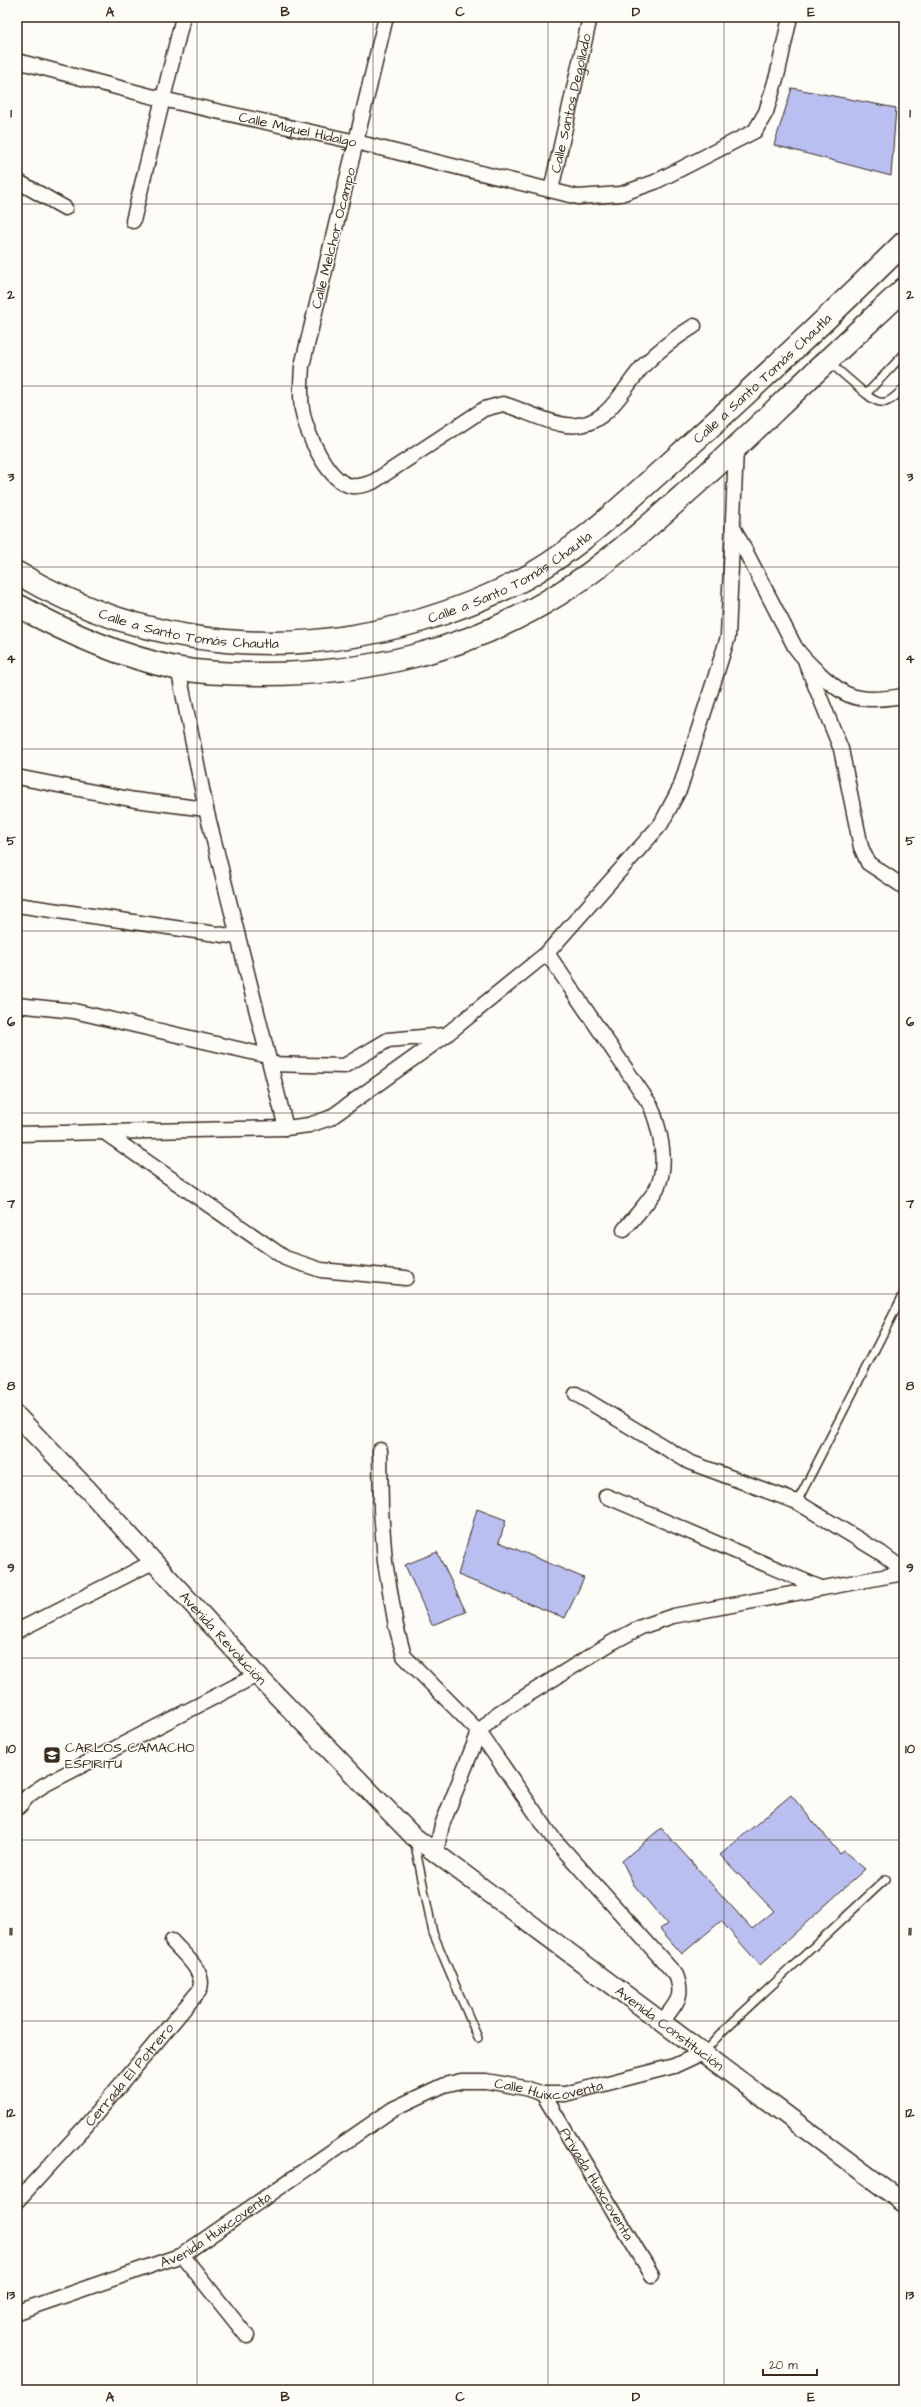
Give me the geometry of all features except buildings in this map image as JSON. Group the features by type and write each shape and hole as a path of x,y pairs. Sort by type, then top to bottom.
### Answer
{"main road":[{"name":"Calle a Santo Tomás Chautla","path":"17,572 79,606 153,629 213,640 266,643 314,643 350,638 389,630 468,604 515,584 536,572 587,536 714,423 904,244"},
{"path":"17,606 43,620 119,652 178,668 244,674 334,671 406,659 485,632 521,616 558,595 602,565 736,448 827,360 904,290"}],"street":[{"path":"133,221 183,17"},
{"name":"Calle Melchor Ocampo","path":"386,17 302,366 302,410 317,450 334,476 351,486 360,486 391,472 484,409 503,404 554,422 567,425 592,421 603,416 617,401 644,366 672,340 694,326"},
{"name":"Calle Santos Degollado","path":"551,190 590,17"},
{"name":"Calle Miguel Hidalgo","path":"17,61 162,99 356,142 578,197 621,194 655,182 754,131 766,112 790,17"},
{"path":"17,181 65,208"},
{"path":"17,1134 286,1128 309,1126 330,1118 446,1035 547,953 661,824 680,788 728,637 736,448"},
{"path":"733,527 794,647 806,662 849,695 878,700 904,696"},
{"path":"806,662 841,749 861,847 868,863 904,887"},
{"path":"178,668 206,809 286,1128"},
{"path":"17,777 136,800 206,809"},
{"path":"17,904 237,936"},
{"path":"547,953 650,1106 659,1128 662,1168 656,1188 624,1230"},
{"path":"17,1005 74,1011 269,1060 344,1066 388,1040 446,1035"},
{"path":"104,1132 285,1258 321,1270 406,1278"},
{"path":"576,1394 689,1462 797,1502 881,1553 904,1570"},
{"name":"Avenida Revolución","path":"20,1425 153,1562 257,1675 413,1836 436,1852"},
{"path":"380,1450 381,1510 385,1562 398,1640 404,1656 479,1732 553,1838 676,1975 680,1986 680,1996 662,2022"},
{"path":"606,1496 821,1588"},
{"path":"17,1631 153,1562"},
{"path":"436,1852 442,1825 479,1732 497,1714 611,1643 642,1627 673,1616 904,1573"},
{"path":"17,1809 29,1795 44,1784 257,1675"},
{"name":"Avenida Constitución","path":"436,1852 904,2203"},
{"name":"Cerrada El Potrero","path":"17,2201 85,2127 199,1991 202,1981 200,1974 172,1941"},
{"name":"Calle Huixcoventa","path":"394,2110 422,2094 461,2081 507,2084 543,2094 565,2094 674,2066 704,2052"},
{"name":"Privada Huixcoventa","path":"543,2094 652,2275"},
{"name":"Avenida Huixcoventa","path":"17,2312 182,2255 394,2110"},
{"path":"182,2255 247,2336"}],"lane":[{"path":"866,394 904,354"},
{"path":"827,360 874,401 883,403 892,400 904,388"},
{"path":"797,1502 903,1295"},
{"path":"413,1836 433,1934 478,2038"},
{"path":"704,2052 724,2030 886,1879"}],"place":[{"name":"CARLOS CAMACHO ESPIRITU","path":"52,1755"}]}
